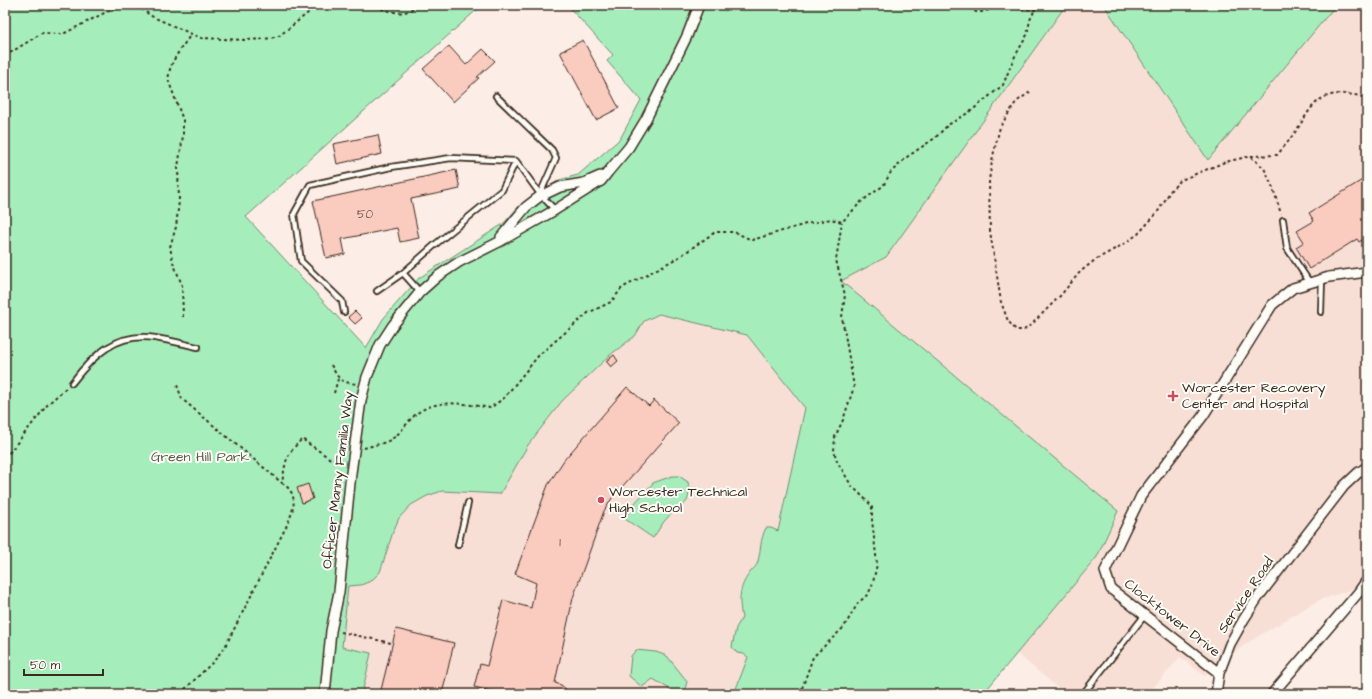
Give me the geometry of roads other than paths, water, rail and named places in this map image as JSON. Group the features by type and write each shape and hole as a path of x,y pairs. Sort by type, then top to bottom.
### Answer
{"street":[{"name":"Officer Manny Familia Way","path":"325,694 331,631 339,592 353,452 364,386 380,345 393,325 420,292 438,276 459,262 555,210 601,181 629,147 646,118 687,36 699,5"},
{"name":"Officer Manny Familia Way","path":"485,248 505,234 526,207 541,194 560,187 584,183 608,172"},
{"name":"Clocktower Drive","path":"1219,673 1111,589 1105,571 1141,496 1203,416 1272,305 1293,288 1322,279 1367,272"},
{"name":"Service Road","path":"1216,694 1219,673 1236,631 1260,596 1344,486 1359,472 1367,467"},
{"path":"1272,694 1358,593 1367,580"}],"lane":[{"path":"496,96 552,150 556,158 541,194"},
{"path":"344,312 342,301 301,261 294,214 310,185 391,167 451,158 516,161"},
{"path":"516,161 555,210"},
{"path":"377,292 403,273 502,190 516,161"},
{"path":"1283,220 1287,248 1310,283"},
{"path":"403,273 420,292"},
{"path":"1321,312 1322,279"},
{"path":"72,383 85,366 97,354 118,342 131,338 155,338 198,347"},
{"path":"458,545 468,503"},
{"path":"1083,694 1145,615"}],"place":[{"name":"Worcester Recovery Center and Hospital","path":"1173,396"},
{"name":"Worcester Technical High School","path":"601,500"}],"park label":[{"name":"Green Hill Park","path":"200,457"}]}
